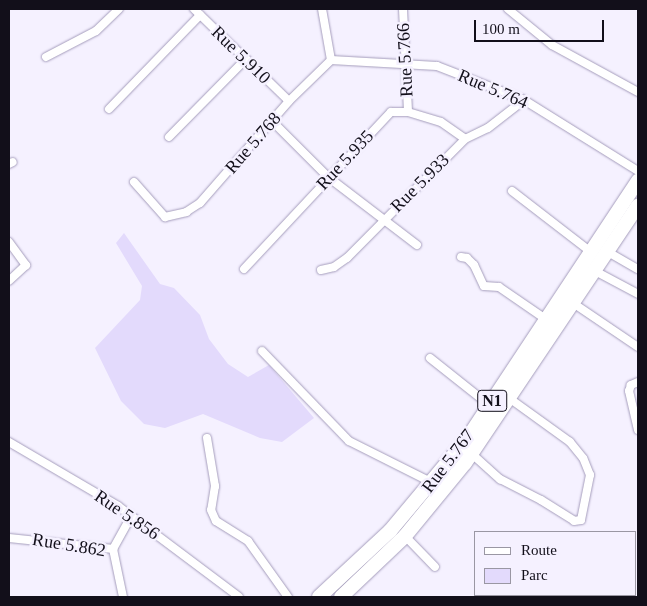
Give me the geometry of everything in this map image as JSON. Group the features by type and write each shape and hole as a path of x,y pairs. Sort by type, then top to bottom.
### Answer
{"highway":[{"name":"Rue 5.767","path":"319,597 377,545 433,483 547,320 638,181"},
{"path":"341,597 405,536 472,454 638,206"}],"street":[{"path":"46,57 96,31 119,9"},
{"name":"Rue 5.910","path":"194,9 289,101"},
{"path":"322,9 331,60"},
{"name":"Rue 5.766","path":"403,9 408,112"},
{"path":"508,9 552,45 638,92"},
{"path":"109,109 200,15"},
{"path":"169,137 246,59"},
{"name":"Rue 5.764","path":"331,60 385,61 406,65 437,66 524,100 638,171"},
{"name":"Rue 5.768","path":"134,182 165,217 186,212 200,203 273,122 289,101 331,60"},
{"name":"Rue 5.933","path":"321,270 334,267 347,258 465,139 488,128 524,100"},
{"path":"408,112 441,122 465,139"},
{"name":"Rue 5.935","path":"244,269 388,114 408,112"},
{"path":"273,122 328,177 382,221 417,246"},
{"path":"512,191 591,252"},
{"path":"9,242 26,265 9,281"},
{"path":"608,252 638,269"},
{"path":"461,257 467,258 474,266 484,286 500,287 547,320"},
{"path":"595,271 638,294"},
{"path":"574,302 638,347"},
{"path":"262,350 349,441 433,483"},
{"path":"430,358 489,405"},
{"path":"638,382 631,385 629,391 638,430"},
{"path":"472,454 500,479 541,500 574,521 581,520 590,475 583,458 570,442 510,398"},
{"path":"207,438 215,486 211,510 227,530 248,541 288,597"},
{"name":"Rue 5.856","path":"9,442 131,516 239,597"},
{"path":"112,549 131,516"},
{"path":"405,536 435,567"},
{"name":"Rue 5.862","path":"9,538 112,549 123,597"}],"green space":[{"path":"124,233 160,284 174,288 200,315 209,339 228,364 248,377 269,365 314,418 282,442 260,438 203,414 165,428 144,424 121,401 95,348 140,300 142,286 116,243"}]}
